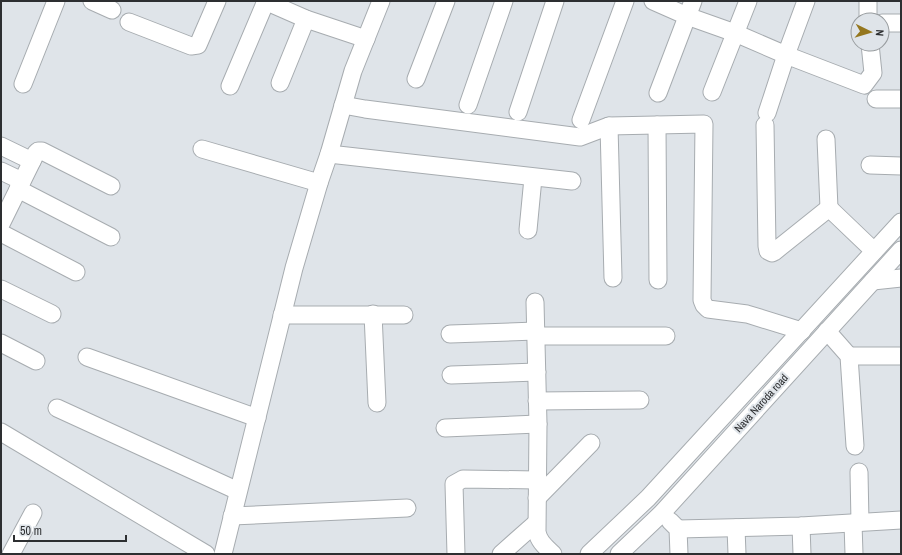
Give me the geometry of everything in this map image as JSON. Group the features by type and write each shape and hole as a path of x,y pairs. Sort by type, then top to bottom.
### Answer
{"street":[{"path":"23,84 56,1"},
{"path":"92,1 112,10"},
{"path":"129,22 191,46 198,45 217,1"},
{"path":"230,86 265,1 366,40"},
{"path":"223,554 294,268 353,71 381,1"},
{"path":"416,79 446,1"},
{"path":"468,105 504,1"},
{"path":"518,112 555,1"},
{"path":"581,120 624,1"},
{"path":"653,1 690,8 736,33 864,85 873,73 871,52"},
{"path":"712,92 748,1"},
{"path":"806,1 786,54 766,119 768,251 772,253 774,252 829,208"},
{"path":"868,1 868,12"},
{"path":"658,93 690,8"},
{"path":"280,83 306,18"},
{"path":"890,23 901,23"},
{"path":"876,99 901,99"},
{"path":"343,104 365,109 580,137 609,126 704,124 702,300 704,306 708,309 746,314 802,331"},
{"path":"657,125 658,280"},
{"path":"609,126 613,278"},
{"path":"826,139 829,208 874,251"},
{"path":"1,146 32,161"},
{"path":"202,149 319,183"},
{"path":"1,224 36,152 38,151 111,186"},
{"path":"329,154 533,178 572,181"},
{"path":"870,165 901,166"},
{"path":"1,171 20,185 111,237"},
{"path":"528,230 533,178"},
{"path":"589,554 648,498 901,222"},
{"path":"1,233 76,272"},
{"name":"Nava Naroda road","path":"619,554 662,513 901,250"},
{"path":"873,281 901,278"},
{"path":"1,290 52,314"},
{"path":"535,302 538,424 536,523 540,541 553,554"},
{"path":"373,314 377,403"},
{"path":"282,315 404,315"},
{"path":"828,330 850,356 855,446"},
{"path":"450,334 536,333 666,336"},
{"path":"1,343 36,361"},
{"path":"850,356 901,356"},
{"path":"87,357 256,418"},
{"path":"451,375 537,372"},
{"path":"537,401 640,400"},
{"path":"57,408 238,491"},
{"path":"445,428 538,424"},
{"path":"1,432 206,554"},
{"path":"537,498 591,443"},
{"path":"854,554 859,472"},
{"path":"456,554 454,484 463,479 537,480"},
{"path":"648,498 678,530 678,554"},
{"path":"232,516 406,508"},
{"path":"11,554 33,513"},
{"path":"678,530 802,526 901,520"},
{"path":"501,554 536,523"},
{"path":"802,526 802,554"},
{"path":"736,528 737,554"}]}
